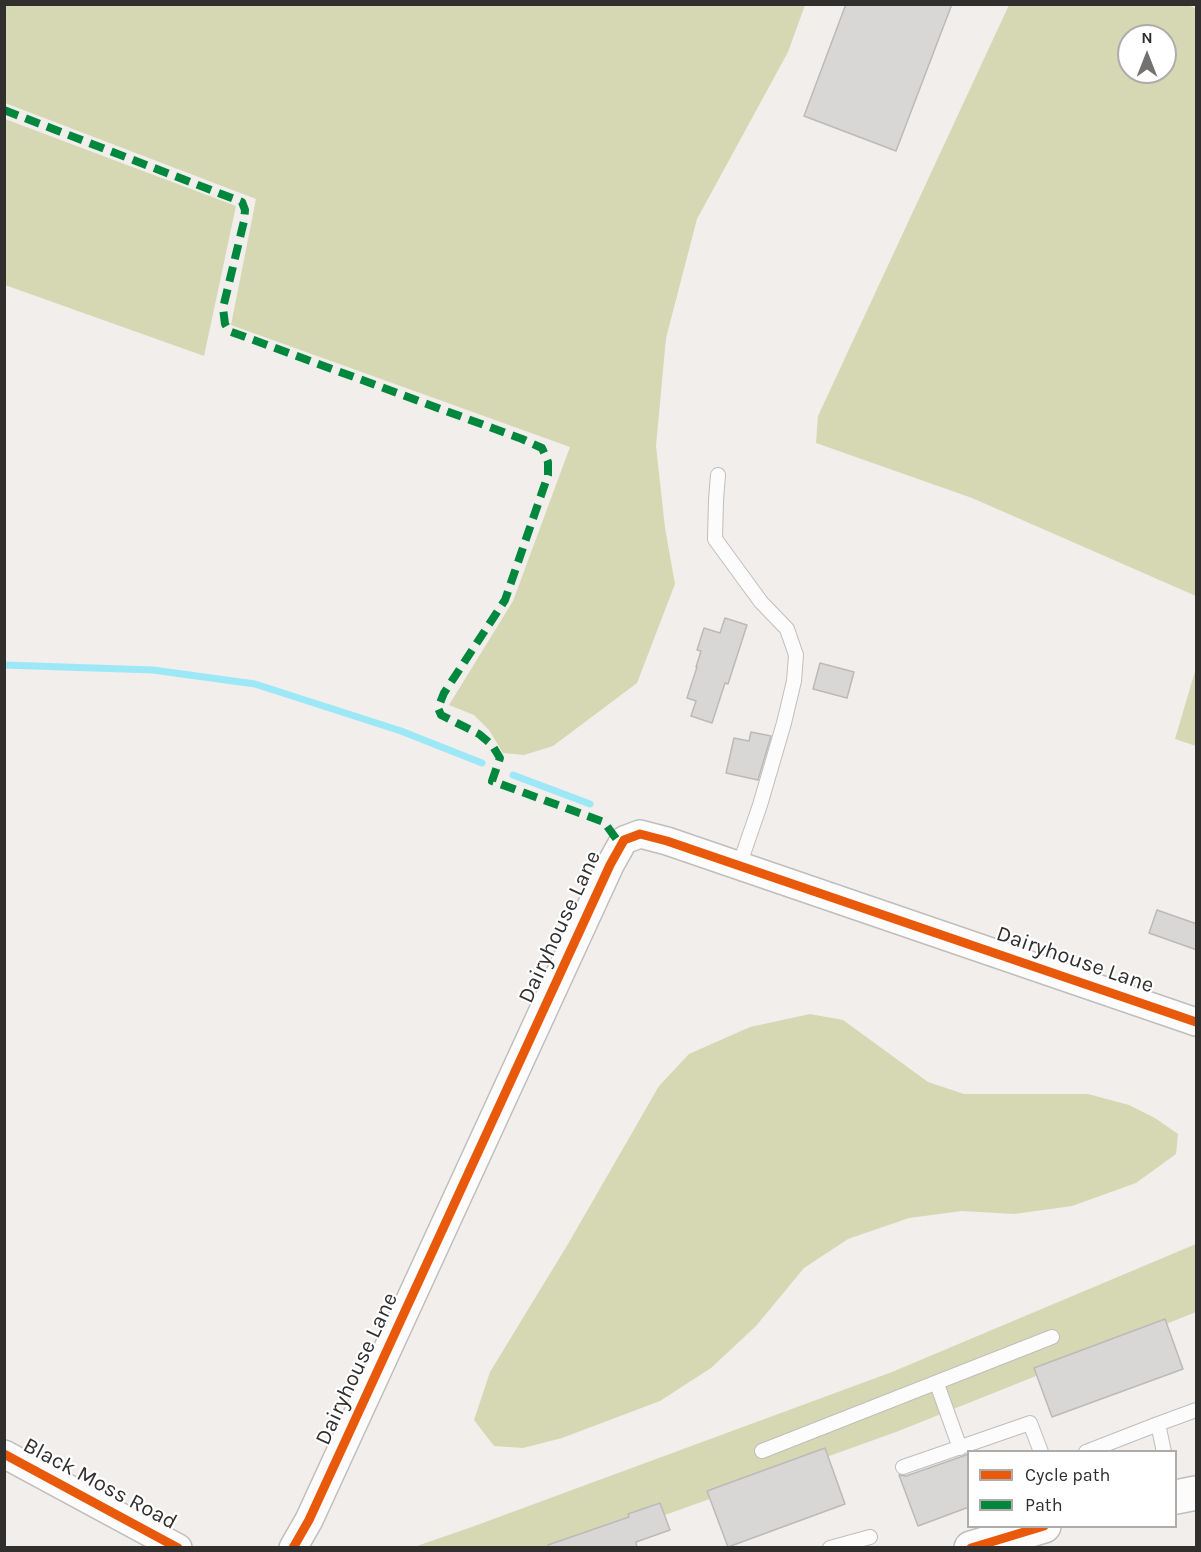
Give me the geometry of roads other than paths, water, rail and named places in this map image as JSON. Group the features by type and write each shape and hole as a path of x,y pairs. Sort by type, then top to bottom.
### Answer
{"street":[{"name":"Dairyhouse Lane","path":"293,1548 309,1520 619,846 632,836 648,835 1197,1022"},
{"name":"Black Moss Road","path":"4,1454 178,1548"},
{"path":"1177,1497 1197,1493"},
{"path":"971,1548 1041,1528"}],"lane":[{"path":"718,475 715,539 761,602 787,629 796,654 794,681 784,723 739,866"},
{"path":"762,1450 937,1384 1052,1337"},
{"path":"937,1384 960,1448"},
{"path":"1091,1450 1197,1410"},
{"path":"903,1467 1030,1423 1040,1450"},
{"path":"1158,1424 1164,1450"},
{"path":"830,1548 870,1537"}],"waterway":[{"path":"4,665 153,670 255,684 401,731 482,763"},
{"path":"513,775 590,804"}]}
